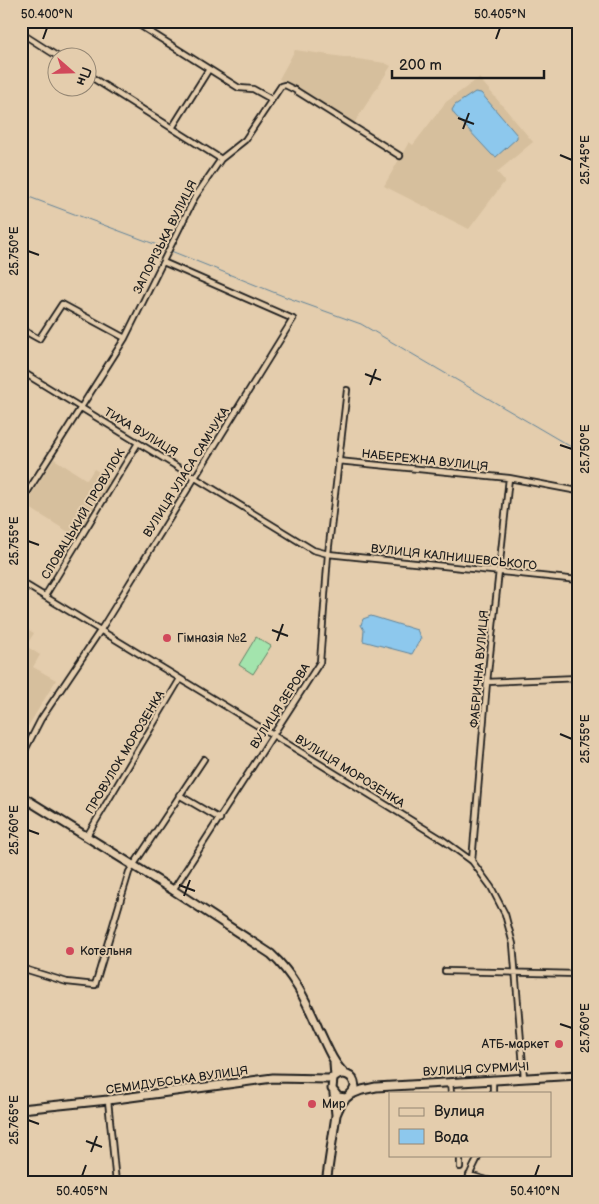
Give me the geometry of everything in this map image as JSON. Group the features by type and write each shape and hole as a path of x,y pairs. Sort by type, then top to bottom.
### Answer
{"main road":[{"path":"21,796 173,890 270,954 284,966 309,1007 336,1068 335,1077 332,1082 335,1119 326,1183"},
{"path":"333,1059 353,1079 362,1084 376,1087"},
{"path":"335,1077 346,1074"},
{"name":"ВУЛИЦЯ СУРМИЧІ","path":"376,1087 578,1075"},
{"name":"СЕМИДУБСЬКА ВУЛИЦЯ","path":"21,1110 273,1078 318,1079 335,1077"},
{"path":"318,1079 342,1098 376,1087"},
{"path":"335,1119 355,1087 353,1079"}],"street":[{"path":"133,21 239,88 254,90 271,100"},
{"path":"21,33 48,50"},
{"path":"172,128 209,69"},
{"path":"98,81 221,159"},
{"name":"ЗАПОРІЗЬКА ВУЛИЦЯ","path":"21,502 125,338 195,197 221,159 245,140 281,86 288,86 400,156"},
{"name":"ВУЛИЦЯ УЛАСА САМЧУКА","path":"21,758 41,719 100,631 293,318 163,262"},
{"path":"21,329 39,340 62,304 125,338"},
{"name":"ТИХА ВУЛИЦЯ","path":"21,371 313,550 328,554"},
{"name":"ВУЛИЦЯ ЗЕРОВА","path":"173,890 320,662 328,554 347,390"},
{"name":"СЛОВАЦЬКИЙ ПРОВУЛОК","path":"45,596 138,443"},
{"name":"НАБЕРЕЖНА ВУЛИЦЯ","path":"338,461 509,478 578,491"},
{"name":"ФАБРИЧНА ВУЛИЦЯ","path":"472,861 487,682 509,478"},
{"name":"ВУЛИЦЯ КАЛНИШЕВСЬКОГО","path":"328,554 578,580"},
{"name":"ВУЛИЦЯ МОРОЗЕНКА","path":"21,582 443,840 472,861 491,887 505,914 514,944 524,1078"},
{"path":"487,682 578,678"},
{"name":"ПРОВУЛОК МОРОЗЕНКА","path":"87,836 180,679"},
{"path":"21,968 67,982 95,985 129,872 204,759"},
{"path":"179,795 220,818"},
{"path":"445,972 578,974"},
{"path":"492,1092 494,1080"},
{"path":"450,1082 451,1092"},
{"path":"108,1100 116,1183"},
{"path":"460,1156 460,1167"},
{"path":"468,1183 469,1175 478,1156"},
{"path":"469,1175 498,1183"}],"shaded area":[{"path":"295,50 385,63 391,66 353,125 279,79"},
{"path":"479,78 533,142 497,172 505,181 469,229 384,186 409,142 413,145 446,102"},
{"path":"54,459 87,480 94,469 113,480 78,538 25,505"},
{"path":"21,626 34,633 26,646 40,655 33,667 56,680 21,738"}],"green space":[{"path":"256,637 271,646 253,674 239,665"}],"water":[{"path":"475,92 481,93 517,135 517,138 496,157 492,155 452,110 455,105"},
{"path":"371,616 417,630 421,638 412,654 363,641 364,630 361,625 363,619"}],"waterway":[{"path":"21,194 165,248"},
{"path":"171,251 283,296 361,324 578,451"}],"place":[{"name":"Гімназія №2","path":"167,638"},
{"name":"Котельня","path":"70,951"},
{"name":"АТБ-маркет","path":"559,1044"},
{"name":"Мир","path":"312,1104"}]}
